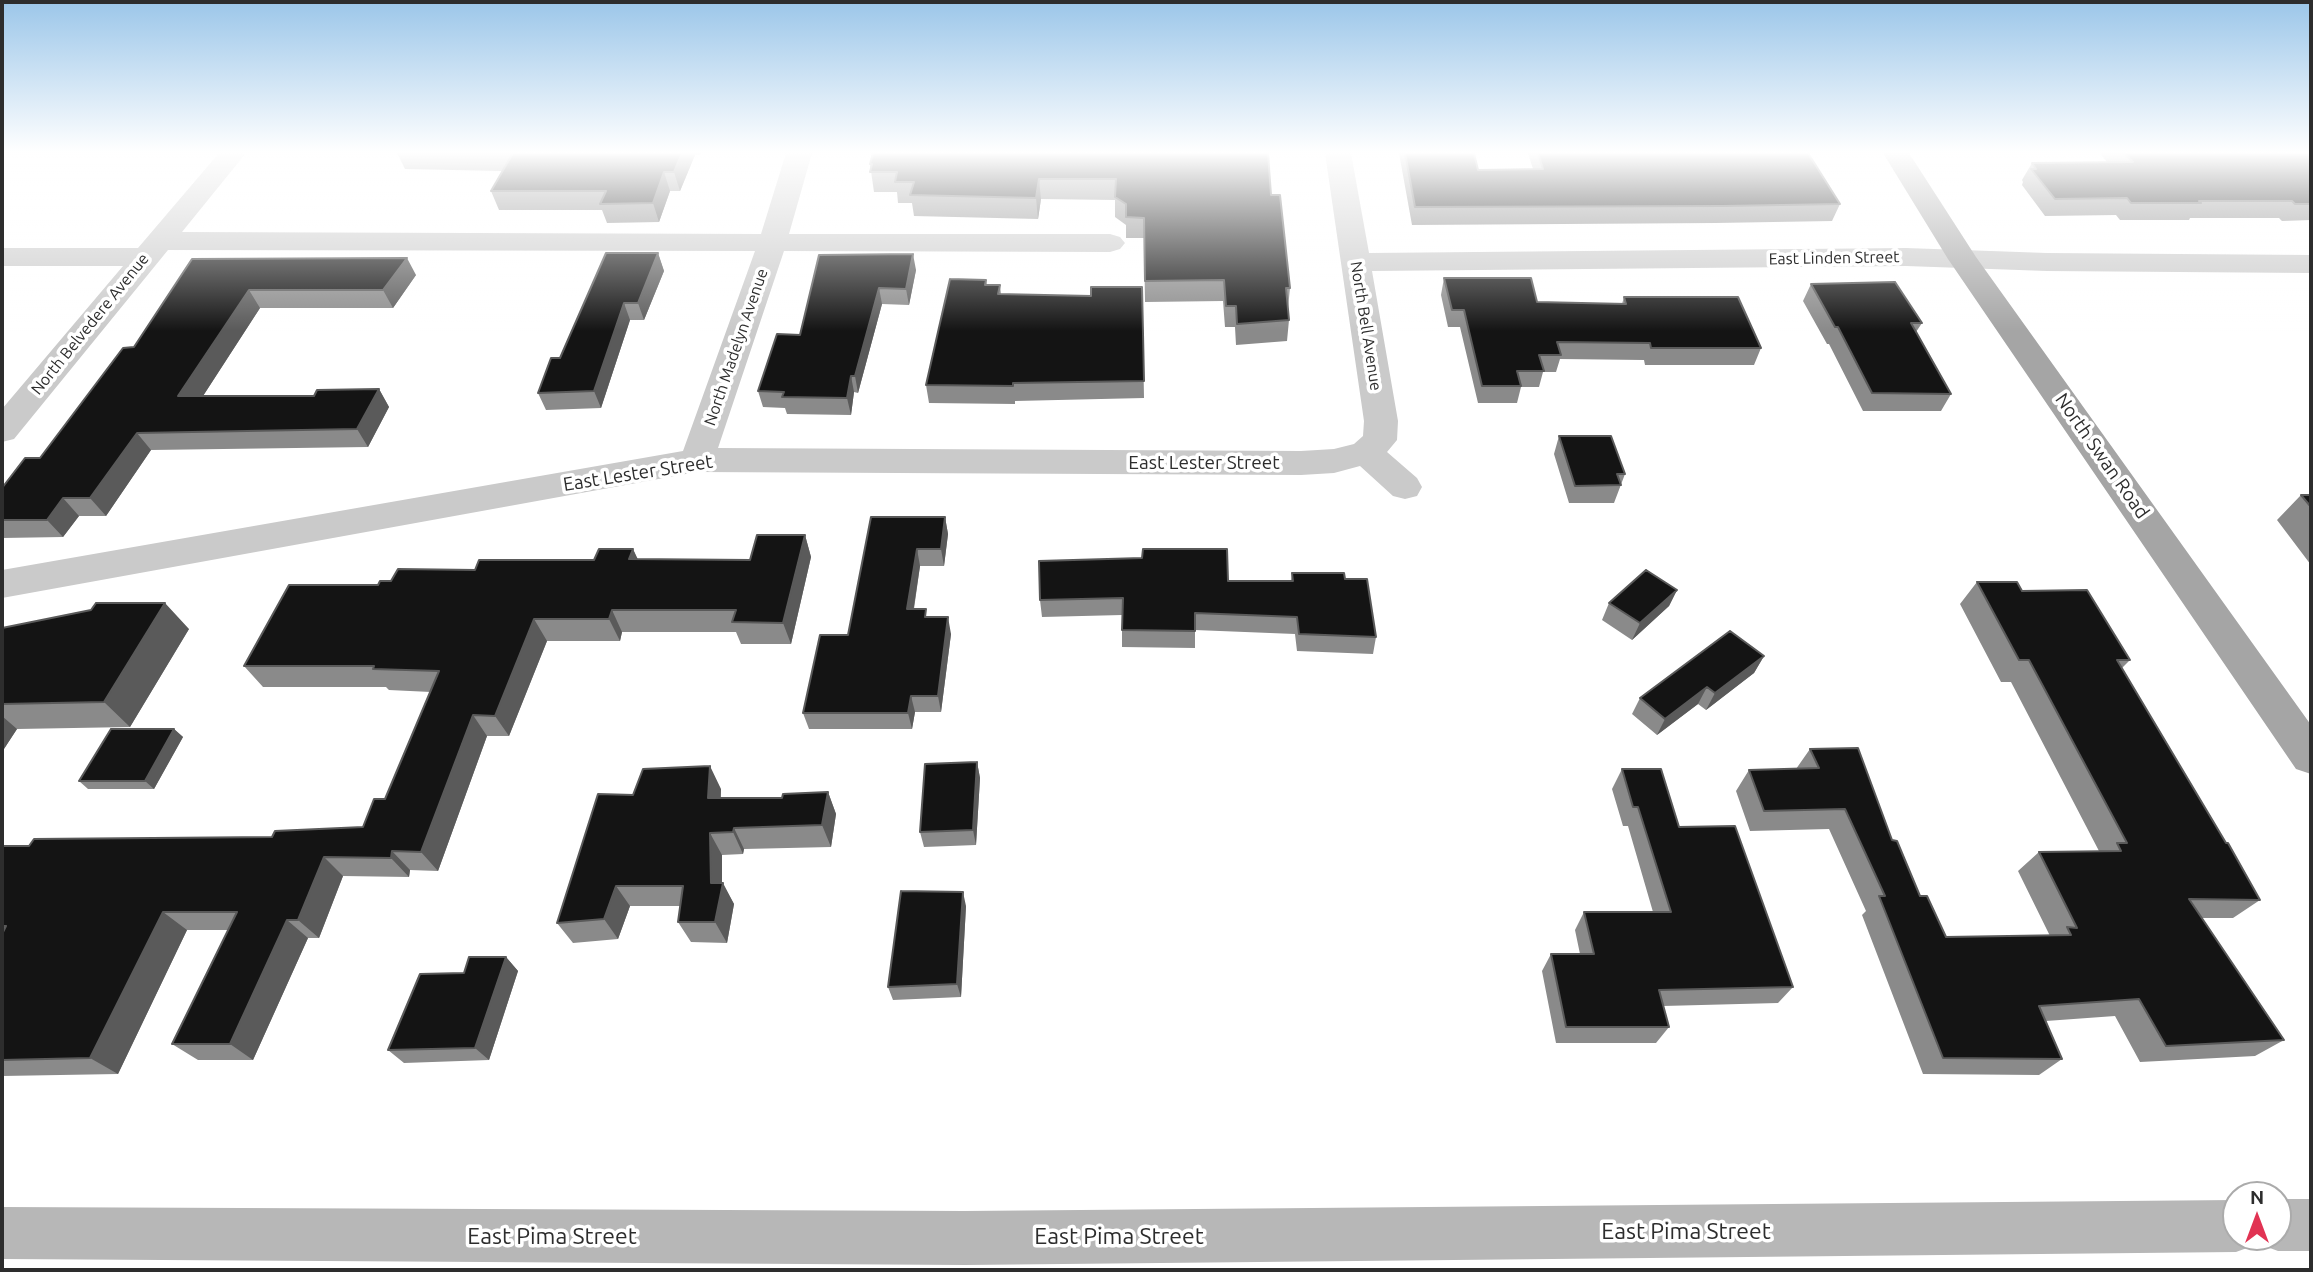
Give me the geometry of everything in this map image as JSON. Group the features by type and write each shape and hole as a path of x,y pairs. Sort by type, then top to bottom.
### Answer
{"main road":[{"name":"North Swan Road","path":"1934,212 1963,259 2311,757"}],"street":[{"name":"North Belvedere Avenue","path":"2,431 183,212"},
{"name":"North Madelyn Avenue","path":"697,460 781,212"},
{"name":"North Bell Avenue","path":"1348,212 1381,421 1380,440 1366,452"},
{"path":"2,257 152,249 772,242 1110,243"},
{"name":"East Linden Street","path":"1356,262 1963,259 2311,264"},
{"path":"1366,452 1405,487"},
{"name":"East Lester Street","path":"2,584 697,460 1301,463 1334,461 1366,452"},
{"path":"2292,1225 2311,1225"},
{"name":"East Pima Street","path":"2,1233 964,1254 2222,1226"}],"building":[{"path":"1126,212 1282,212 1290,288 1286,288 1289,320 1237,324 1236,306 1226,306 1224,280 1145,281 1144,218 1126,217"},
{"path":"606,253 658,253 638,303 624,303 594,391 538,393 551,358 560,358"},
{"path":"913,254 906,289 879,288 855,376 851,376 847,398 782,397 784,392 758,391 777,334 800,335 819,255"},
{"path":"407,258 383,290 249,290 178,396 314,396 317,390 379,389 357,429 137,433 90,498 63,498 47,520 2,520 2,488 25,458 40,458 123,348 134,347 192,259"},
{"path":"1444,278 1531,278 1537,302 1626,304 1624,297 1738,297 1761,348 1651,348 1650,343 1557,342 1561,355 1539,355 1544,371 1517,371 1521,386 1482,386 1464,310 1452,310"},
{"path":"950,279 986,280 985,285 1000,285 998,294 1091,296 1091,287 1142,287 1144,381 1013,383 1013,386 926,385"},
{"path":"1895,282 1922,323 1911,323 1951,394 1872,393 1838,327 1835,327 1811,284"},
{"path":"1559,436 1611,436 1625,474 1617,474 1621,485 1575,486"},
{"path":"2301,495 2311,495 2311,507"},
{"path":"871,517 945,517 941,549 917,549 907,609 926,609 925,617 948,617 938,696 911,696 908,713 803,713 820,635 848,635"},
{"path":"757,535 805,535 783,623 732,622 736,610 612,610 609,619 534,619 495,716 473,715 421,852 392,851 391,858 324,857 298,920 287,920 230,1044 172,1044 237,912 163,912 90,1058 2,1060 2,934 6,926 2,926 2,846 29,846 34,839 272,837 275,831 363,827 374,799 385,799 439,671 373,669 374,666 244,666 289,585 378,585 380,581 391,581 398,569 475,570 479,560 594,560 599,549 633,549 629,559 750,560"},
{"path":"1143,549 1227,549 1228,581 1293,581 1292,573 1344,573 1345,579 1367,579 1376,637 1299,634 1297,617 1195,613 1195,631 1122,630 1123,598 1040,600 1039,561 1142,558"},
{"path":"1646,570 1677,590 1640,623 1609,603"},
{"path":"1977,582 2017,582 2022,591 2087,590 2130,660 2117,660 2260,900 2189,899 2284,1040 2166,1046 2139,999 2039,1006 2062,1059 1943,1058 1879,896 1885,896 1845,809 1764,811 1749,770 1819,768 1810,749 1858,748 1892,840 1897,841 1920,896 1927,896 1946,937 2071,935 2067,927 2077,928 2039,852 2121,851 2117,843 2127,843 2029,660 2019,660"},
{"path":"96,603 165,603 104,702 2,704 2,628 91,610"},
{"path":"1730,631 1764,656 1715,693 1707,687 1665,719 1640,698"},
{"path":"111,729 174,729 145,781 79,781"},
{"path":"977,762 973,830 920,832 925,764"},
{"path":"710,766 708,798 782,798 783,794 828,792 822,825 734,828 733,832 710,833 711,883 723,883 715,922 678,922 683,886 616,886 604,919 557,923 598,794 633,795 643,769"},
{"path":"1622,769 1661,769 1679,827 1735,826 1793,987 1659,990 1669,1027 1566,1027 1551,954 1594,954 1584,912 1671,912 1638,807 1633,807"},
{"path":"901,891 963,892 957,984 888,987"},
{"path":"469,957 506,957 475,1048 388,1050 420,974 464,973"}]}
